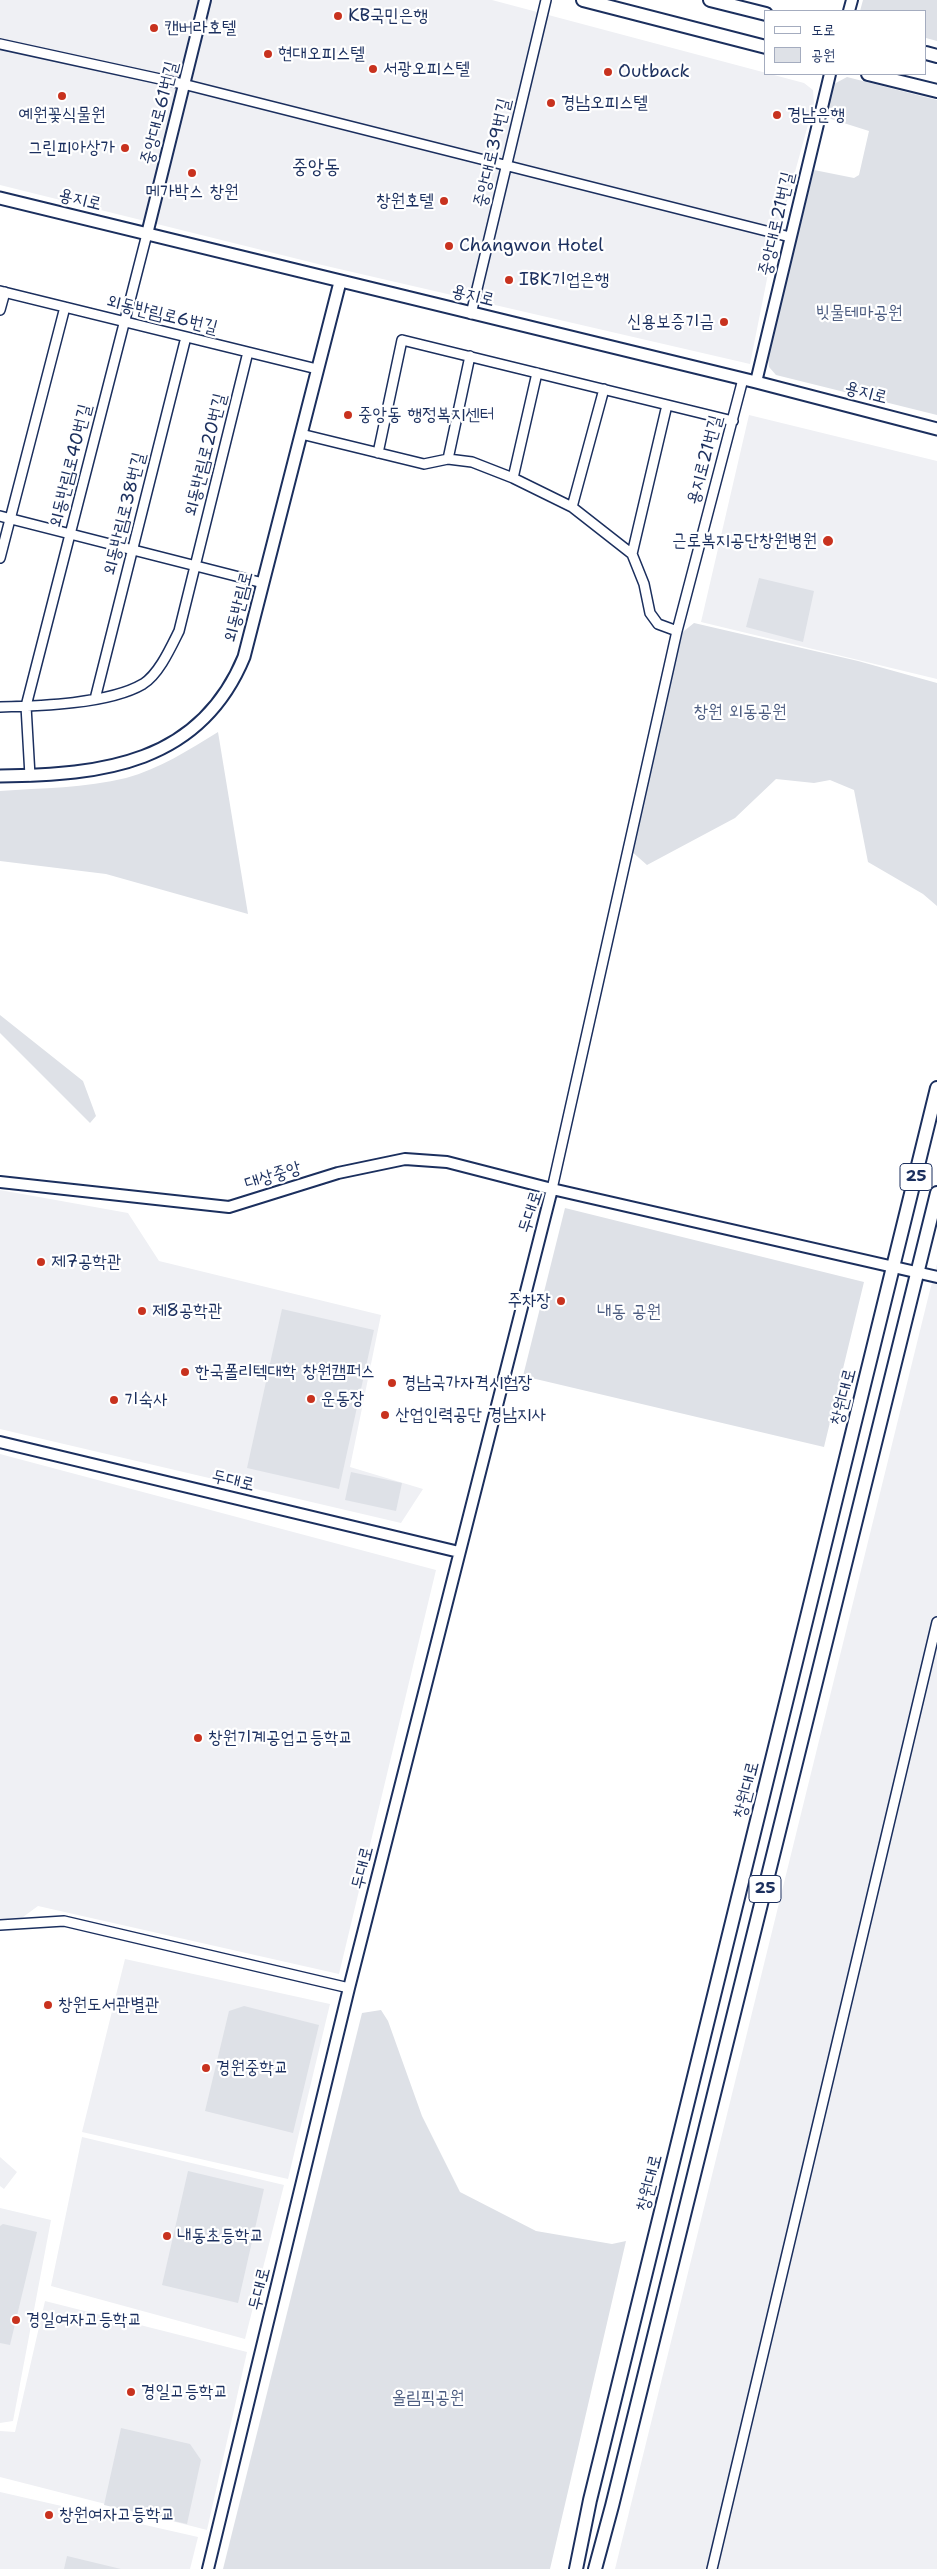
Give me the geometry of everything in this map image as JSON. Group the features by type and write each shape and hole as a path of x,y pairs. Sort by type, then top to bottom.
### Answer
{"main road":[{"path":"583,0 764,46"},
{"path":"710,0 764,14"},
{"path":"872,75 937,91"},
{"name":"용지로","path":"0,198 756,382 937,429"},
{"name":"외동반림로","path":"0,776 69,774 137,760 164,748 194,726 220,701 236,678 244,657 340,282"},
{"name":"창원대로","path":"570,2569 590,2500 937,1088"},
{"name":"25","path":"595,2569 937,1193"},
{"name":"창원대로","path":"576,2569 590,2500"},
{"name":"25","path":"601,2569 612,2506"}],"street":[{"name":"중앙대로61번길","path":"147,234 205,0"},
{"name":"중앙대로39번길","path":"471,314 546,0"},
{"path":"0,44 183,84 790,237"},
{"name":"중앙대로21번길","path":"756,382 830,75"},
{"name":"외동반림로40번길","path":"30,776 26,706 147,234"},
{"path":"0,310 2,292"},
{"name":"외동반림로6번길","path":"2,292 317,369"},
{"path":"0,558 64,307"},
{"name":"외동반림로38번길","path":"95,699 186,337"},
{"path":"378,453 402,340 733,421"},
{"name":"외동반림로20번길","path":"195,565 248,352"},
{"path":"448,459 470,356"},
{"path":"513,478 537,373"},
{"name":"용지로21번길","path":"552,1189 676,631 743,379"},
{"path":"572,507 604,389"},
{"path":"632,554 668,405"},
{"path":"301,434 424,464 448,459 472,462 513,478 572,507 632,554 644,584 650,613 658,624 676,631"},
{"path":"0,516 263,583"},
{"path":"0,707 95,699 143,684 165,659 178,631 195,565"},
{"name":"대상중앙","path":"0,1182 229,1207 338,1173 405,1159 447,1162 552,1189"},
{"name":"두대로","path":"208,2569 349,1988 458,1552 552,1189 937,1276"},
{"name":"두대로","path":"0,1442 458,1552"},
{"path":"712,2569 937,1622"},
{"path":"0,1925 64,1920 349,1988"}],"shaded area":[{"path":"0,0 492,0 764,72 764,75 774,75 804,83 813,90 814,103 771,259 750,364 322,265 0,185"},
{"name":"근로복지공단창원병원","path":"749,415 937,461 937,679 701,622"},
{"name":"한국폴리텍대학 창원캠퍼스","path":"0,1190 128,1213 159,1261 381,1315 350,1467 423,1489 401,1523 0,1429"},
{"path":"937,1264 937,2569 615,2569 929,1294"},
{"name":"창원기계공업고등학교","path":"0,1454 436,1570 339,1974 38,1906 19,1920 0,1922"},
{"name":"경원중학교","path":"125,1959 330,2004 288,2179 82,2132"},
{"name":"내동초등학교","path":"82,2137 284,2185 245,2339 51,2286"},
{"path":"0,2157 17,2172 4,2189 0,2186"},
{"name":"경일여자고등학교","path":"0,2208 51,2220 13,2421 0,2423"},
{"name":"경일고등학교","path":"45,2301 247,2352 207,2530 0,2477 0,2431 15,2432"},
{"name":"창원여자고등학교","path":"0,2492 198,2537 190,2569 0,2569"}],"green space":[{"path":"863,0 937,0 937,41 927,38 927,10 860,10"},
{"name":"빗물테마공원","path":"847,77 937,100 937,415 776,375 769,367 768,356 814,170 854,178 859,175 869,131 831,119 826,113 834,84"},
{"path":"759,578 814,591 803,642 746,627"},
{"name":"창원 외동공원","path":"694,623 858,661 937,683 937,906 923,894 868,862 854,790 830,780 814,783 776,779 735,818 647,865 630,850 679,635"},
{"path":"218,732 248,914 106,874 0,861 0,791 79,786 126,778 162,764"},
{"path":"0,1015 83,1081 96,1116 90,1123 0,1033"},
{"name":"내동 공원","path":"565,1208 864,1282 824,1447 523,1376"},
{"name":"운동장","path":"282,1309 374,1330 339,1489 247,1468"},
{"path":"351,1472 402,1483 396,1511 345,1500"},
{"path":"244,2006 319,2025 293,2133 205,2111 229,2011"},
{"name":"올림픽공원","path":"381,2010 388,2021 422,2116 460,2192 536,2231 612,2244 626,2241 550,2569 223,2569 362,2013"},
{"path":"188,2171 264,2189 238,2303 162,2285"},
{"path":"3,2224 37,2232 10,2345 0,2343 0,2226"},
{"path":"121,2428 190,2444 201,2460 187,2524 104,2505"},
{"path":"67,2556 121,2569 64,2569"}],"place":[{"name":"KB국민은행","path":"338,16"},
{"name":"캔버라호텔","path":"154,28"},
{"name":"현대오피스텔","path":"268,54"},
{"name":"서광오피스텔","path":"373,69"},
{"name":"Outback","path":"608,72"},
{"name":"예원꽃식물원","path":"62,96"},
{"name":"경남오피스텔","path":"551,103"},
{"name":"경남은행","path":"777,115"},
{"name":"그린피아상가","path":"125,148"},
{"name":"메가박스 창원","path":"192,173"},
{"name":"창원호텔","path":"444,201"},
{"name":"Changwon Hotel","path":"449,246"},
{"name":"IBK기업은행","path":"509,280"},
{"name":"신용보증기금","path":"724,322"},
{"name":"중앙동 행정복지센터","path":"348,415"},
{"name":"근로복지공단창원병원","path":"828,541"},
{"name":"제7공학관","path":"41,1262"},
{"name":"주차장","path":"561,1301"},
{"name":"제8공학관","path":"142,1311"},
{"name":"한국폴리텍대학 창원캠퍼스","path":"185,1372"},
{"name":"경남국가자격시험장","path":"392,1383"},
{"name":"운동장","path":"311,1399"},
{"name":"기숙사","path":"114,1400"},
{"name":"산업인력공단 경남지사","path":"385,1415"},
{"name":"창원기계공업고등학교","path":"198,1738"},
{"name":"창원도서관별관","path":"48,2005"},
{"name":"경원중학교","path":"206,2068"},
{"name":"내동초등학교","path":"167,2236"},
{"name":"경일여자고등학교","path":"16,2320"},
{"name":"경일고등학교","path":"131,2392"},
{"name":"창원여자고등학교","path":"49,2515"}],"district":[{"name":"중앙동","path":"316,168"}]}
